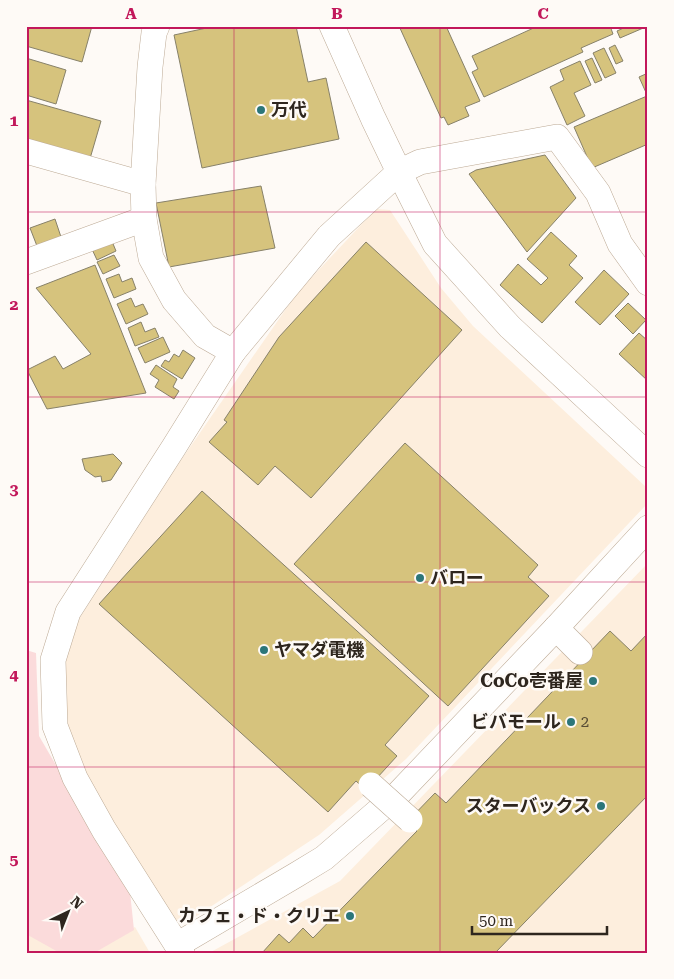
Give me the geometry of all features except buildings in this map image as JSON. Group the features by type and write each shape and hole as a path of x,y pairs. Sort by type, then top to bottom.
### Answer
{"street":[{"path":"157,26 154,33 150,67 143,184 144,219 151,258 174,300 206,336 233,352"},
{"path":"332,26 373,118 435,244 510,327 648,455"},
{"path":"648,282 620,244 598,193 557,137 420,162 399,172 329,236 233,352 68,612 53,660 55,726 75,778 104,830 180,949 324,858 398,794 648,528"},
{"path":"26,151 143,184"},
{"path":"26,262 144,219"},
{"path":"556,628 580,652"},
{"path":"371,785 410,820"}],"shaded area":[{"path":"376,209 390,210 441,288 473,326 646,487 647,504 406,759 319,835 183,925 169,922 107,822 61,715 63,666 79,619 179,463 297,293"},
{"name":"ビバモール","path":"648,563 648,953 209,953 340,881"},
{"path":"26,650 36,653 39,736 130,892 134,930 94,953 60,953 26,934"},
{"path":"135,927 150,953 88,953"},
{"path":"26,933 64,953 26,953"}],"place":[{"name":"万代","path":"261,110"},
{"name":"バロー","path":"420,578"},
{"name":"ヤマダ電機","path":"264,650"},
{"name":"CoCo壱番屋","path":"593,681"},
{"name":"ビバモール","path":"571,722"},
{"name":"スターバックス","path":"601,806"},
{"name":"カフェ・ド・クリエ","path":"350,916"}]}
